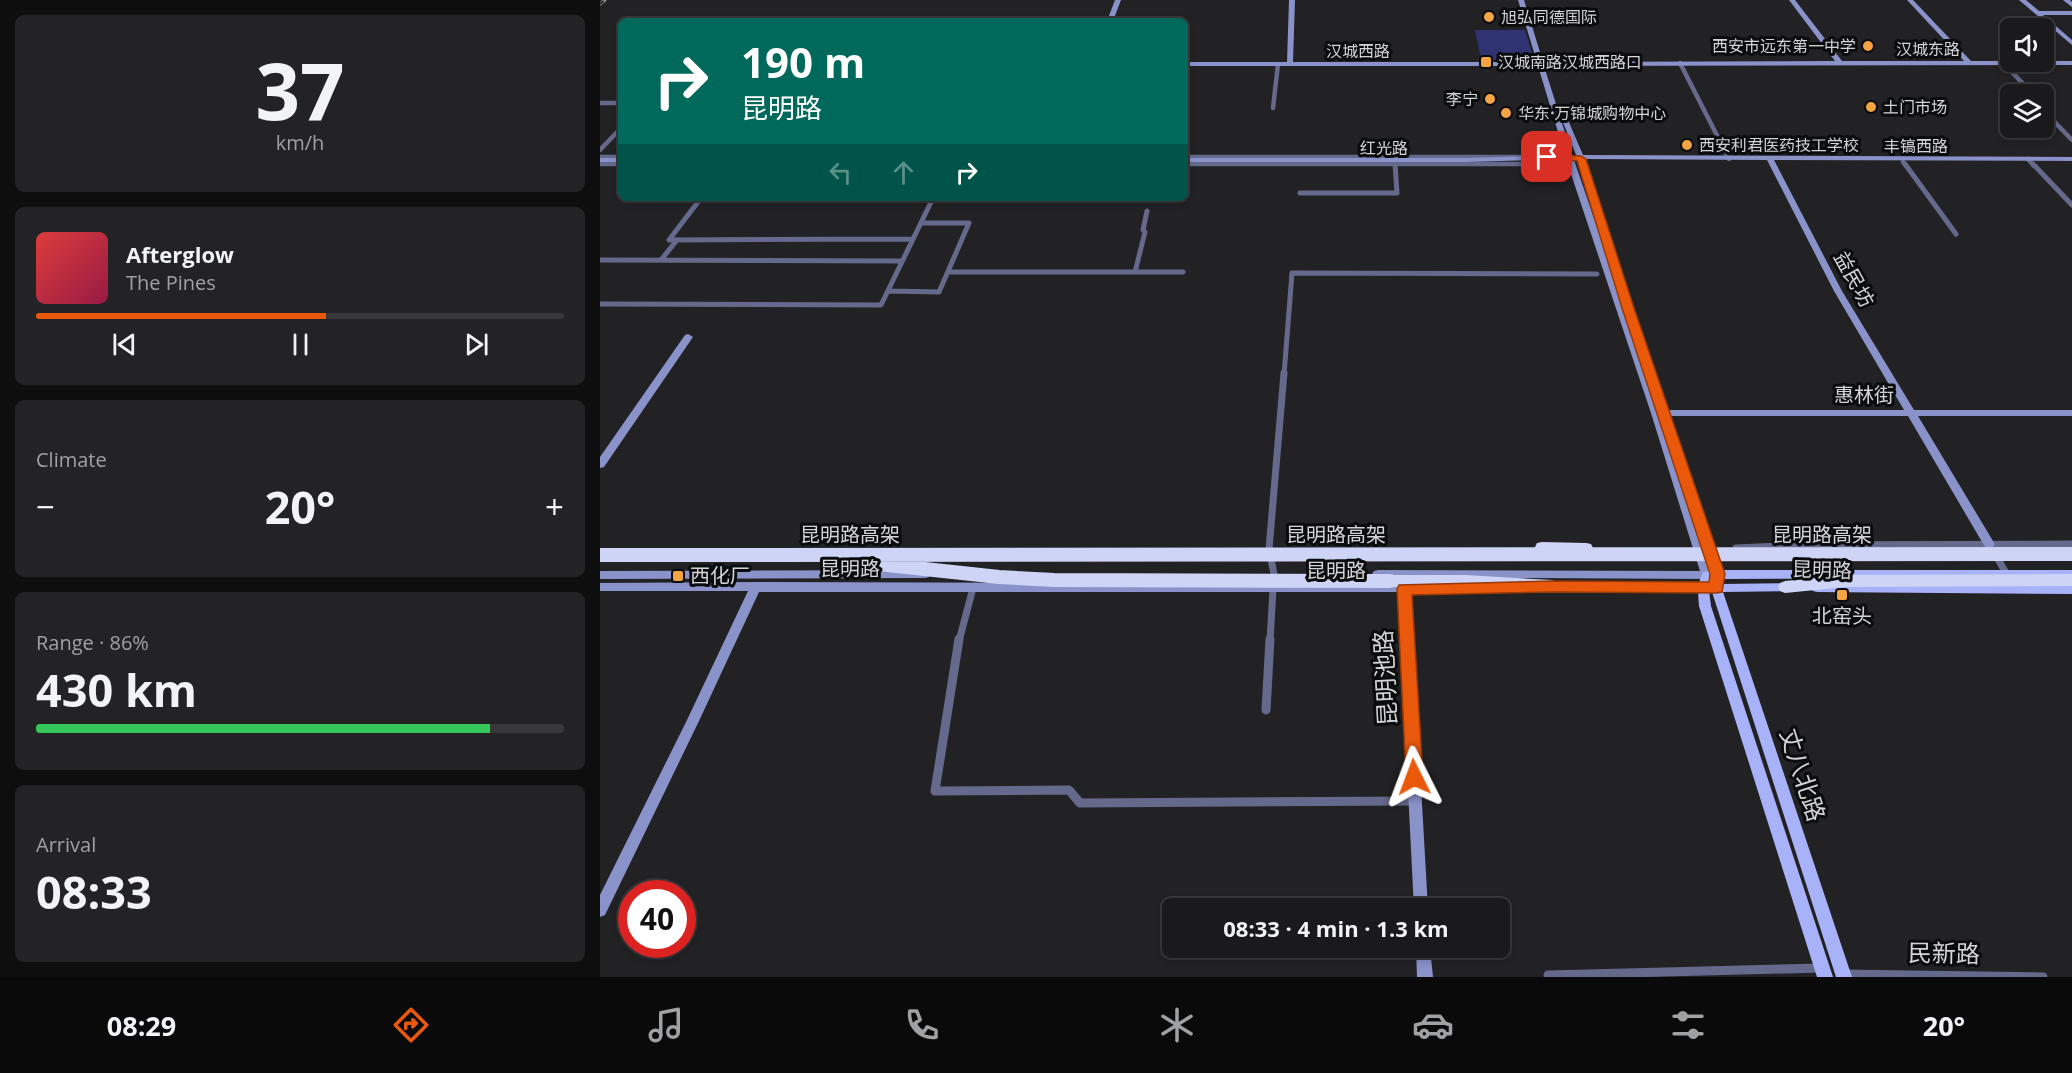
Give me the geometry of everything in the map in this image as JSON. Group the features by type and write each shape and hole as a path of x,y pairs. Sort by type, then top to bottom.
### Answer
{"highway":[{"path":"1778,547 1817,550 2072,546"},
{"path":"1056,555 1125,548 1179,547 1704,548"},
{"name":"昆明路高架","path":"600,555 2072,554"},
{"name":"昆明路高架","path":"600,563 2072,563"},
{"path":"869,563 999,577 1054,580 1465,581 1552,586"},
{"path":"1785,587 1846,580 2072,580"}],"main road":[{"path":"1111,18 1118,0"},
{"path":"1290,64 1292,0"},
{"path":"1523,0 1544,63 1582,161 1704,548 1711,581"},
{"path":"1792,0 1839,62"},
{"path":"1910,0 1969,63"},
{"path":"2024,0 2072,41"},
{"path":"2066,0 2072,5"},
{"path":"2040,14 2072,14"},
{"name":"汉城西路","path":"1188,64 1531,63"},
{"name":"汉城东路","path":"1531,63 2000,63"},
{"path":"1544,63 1570,160 1660,413"},
{"name":"汉城东路","path":"2054,63 2072,63"},
{"name":"红光路","path":"1188,161 1395,163 1534,160"},
{"name":"丰镐西路","path":"1582,161 2029,160"},
{"name":"红光路","path":"1188,161 1582,161"},
{"name":"丰镐西路","path":"1582,161 2072,161"},
{"name":"益民坊","path":"1771,161 1838,291 1989,544"},
{"path":"600,162 618,162"},
{"path":"600,465 688,337"},
{"name":"惠林街","path":"1660,413 2072,413"},
{"name":"昆明路","path":"600,587 1404,589 2006,573 2072,574"},
{"name":"昆明路","path":"600,575 1274,574 1711,581 1785,587 2072,590"},
{"name":"丈八北路","path":"1711,581 1705,606 1824,973"},
{"name":"丈八北路","path":"1711,581 1844,975"},
{"path":"600,910 756,587"},
{"name":"昆明池路","path":"1404,589 1420,898"},
{"path":"1424,958 1425,977"}],"street":[{"path":"1680,63 1729,159"},
{"path":"1274,108 1278,64"},
{"path":"2012,72 2023,84"},
{"path":"600,103 618,103"},
{"path":"2054,121 2072,140"},
{"path":"600,150 618,131"},
{"path":"2029,160 2072,205"},
{"path":"1903,162 1956,234"},
{"path":"1300,193 1397,193 1395,163"},
{"path":"699,201 669,240 913,238"},
{"path":"600,304 881,305 932,201"},
{"path":"1135,272 1145,232 1143,230 1147,211"},
{"path":"888,291 939,292 969,223 921,223"},
{"path":"661,260 677,240"},
{"path":"600,260 902,261"},
{"path":"948,272 1183,272"},
{"path":"1274,574 1269,549 1292,273 1597,273"},
{"path":"1989,544 2006,573"},
{"name":"昆明路","path":"1704,548 1989,544 2072,546"},
{"path":"973,588 960,631 935,790 1069,790 1080,803 1416,801"},
{"path":"1266,710 1272,589"},
{"path":"1548,975 1824,973"},
{"name":"民新路","path":"1844,975 2043,977"}],"shaded area":[{"path":"1475,30 1525,30 1534,60 1481,60"}],"railway":[{"path":"600,4 605,0"}],"place":[{"name":"旭弘同德国际","path":"1489,17"},
{"name":"西安市远东第一中学","path":"1868,46"},
{"name":"汉城南路汉城西路口","path":"1486,62"},
{"name":"李宁","path":"1490,99"},
{"name":"土门市场","path":"1871,107"},
{"name":"华东·万锦城购物中心","path":"1506,113"},
{"name":"西安利君医药技工学校","path":"1687,145"},
{"name":"西化厂","path":"678,576"},
{"name":"北窑头","path":"1842,595"}],"route":[{"path":"1414,777 1404,589 1552,586 1716,588 1717,574 1581,159 1547,157"}]}
